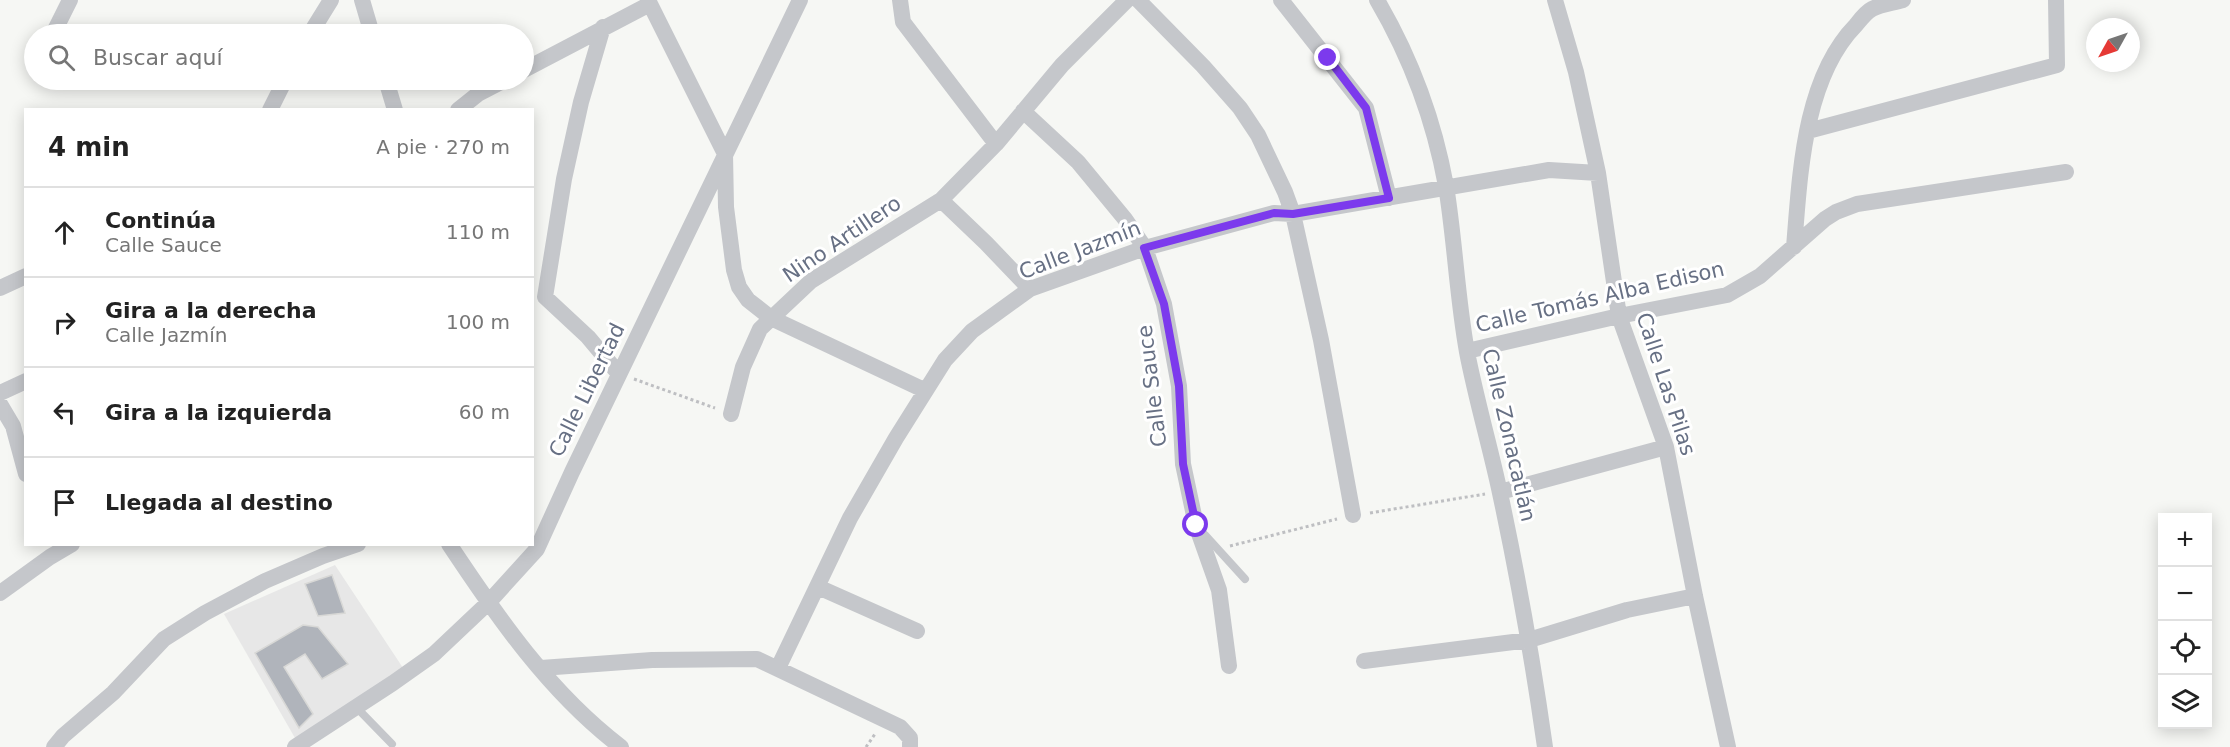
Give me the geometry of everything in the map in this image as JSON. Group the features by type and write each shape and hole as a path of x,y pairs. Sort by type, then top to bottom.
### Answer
{"street":[{"path":"58,24 70,0"},
{"path":"316,24 331,0"},
{"path":"362,0 369,24"},
{"name":"Calle Libertad","path":"295,747 434,654 488,603 537,549 800,0"},
{"path":"900,0 903,22 996,144"},
{"name":"Nino Artillero","path":"731,414 743,367 760,329 811,281 941,200 996,144 1062,65 1127,0"},
{"path":"1138,0 1203,66 1240,108 1274,165 1293,214 1321,340 1353,515"},
{"path":"1281,0 1366,108 1389,198"},
{"name":"Calle Zonacatlán","path":"1377,0 1397,34 1421,91 1446,187 1467,351 1500,492 1529,640 1545,747"},
{"name":"Calle Las Pilas","path":"1555,0 1576,72 1598,173 1619,316 1666,447 1728,747"},
{"path":"1794,247 1798,198 1808,131 1819,86 1832,55 1848,33 1871,9 1903,0"},
{"path":"1808,131 2057,65 2056,0"},
{"path":"534,65 649,2 726,154 726,207 734,270 739,287 748,300 771,318 924,390"},
{"path":"603,27 581,102 539,297 588,337 620,374"},
{"path":"271,108 280,90"},
{"path":"389,90 394,108"},
{"path":"460,108 486,90"},
{"name":"Calle Sauce","path":"1023,111 1078,162 1125,219 1144,248 1164,304 1179,386 1183,464 1196,525 1218,590 1229,666"},
{"name":"Calle Jazmín","path":"778,668 850,518 924,390 945,360 972,331 1030,289 1144,248 1274,213 1293,214 1549,170 1598,173"},
{"name":"Calle Tomás Alba Edison","path":"1467,351 1619,316 1727,295 1760,276 1825,219 1857,204 2066,172"},
{"path":"941,200 1030,289"},
{"path":"0,288 24,277"},
{"path":"0,393 24,382"},
{"path":"0,404 14,426 24,466"},
{"path":"1500,492 1666,447"},
{"path":"0,593 49,551 65,546"},
{"path":"54,747 113,693 164,639 204,613 265,581 351,546"},
{"path":"450,546 488,603 570,703 621,747"},
{"path":"818,587 917,631"},
{"path":"1364,661 1529,640 1627,610 1695,596"},
{"path":"538,665 652,660 758,659 829,695 900,727 910,738 910,747"}],"lane":[{"path":"1196,525 1245,579"},
{"path":"356,707 392,744"}],"path":[{"path":"620,374 731,414"}],"shaded area":[{"path":"335,565 407,674 295,738 224,614"}],"building":[{"path":"332,575 345,613 318,616 305,584"},
{"path":"303,625 318,627 348,664 322,679 305,654 284,667 313,714 299,728 255,653"}],"route":[{"path":"1196,525 1183,464 1179,386 1164,304 1144,248 1274,213 1293,214 1389,198 1366,108 1328,58"}]}
